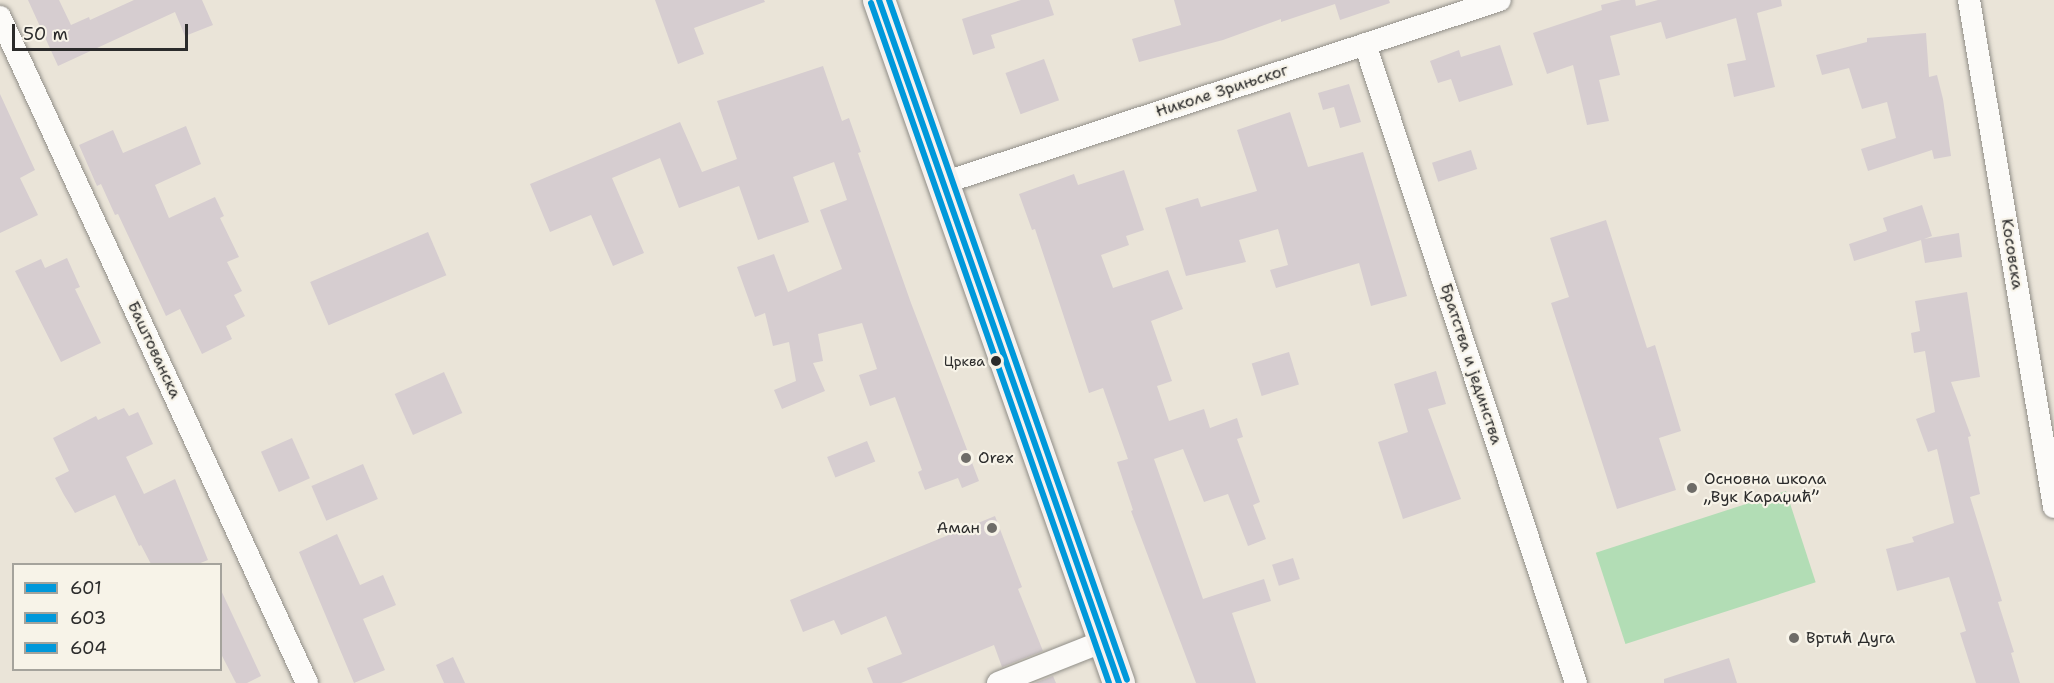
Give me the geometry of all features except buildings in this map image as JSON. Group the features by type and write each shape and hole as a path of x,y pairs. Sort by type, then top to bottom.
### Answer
{"main road":[{"path":"879,0 1119,683"}],"street":[{"name":"Николе Зрињског","path":"943,183 1500,0"},
{"name":"Косовска","path":"1969,0 2054,507"},
{"name":"Баштованска","path":"0,17 307,683"},
{"name":"Братства и јединства","path":"1365,44 1576,683"},
{"path":"998,683 1104,641"}],"green space":[{"path":"1786,491 1816,582 1625,644 1596,553"}],"transit line":[{"name":"601","path":"879,0 1119,683"},
{"name":"604","path":"889,0 1127,680"},
{"name":"603","path":"871,3 1109,683"}],"place":[{"name":"Црква","path":"996,361"},
{"name":"Orex","path":"966,458"},
{"name":"Основна школа „Вук Караџић”","path":"1692,488"},
{"name":"Аман","path":"992,528"},
{"name":"Вртић Дуга","path":"1794,638"}]}
